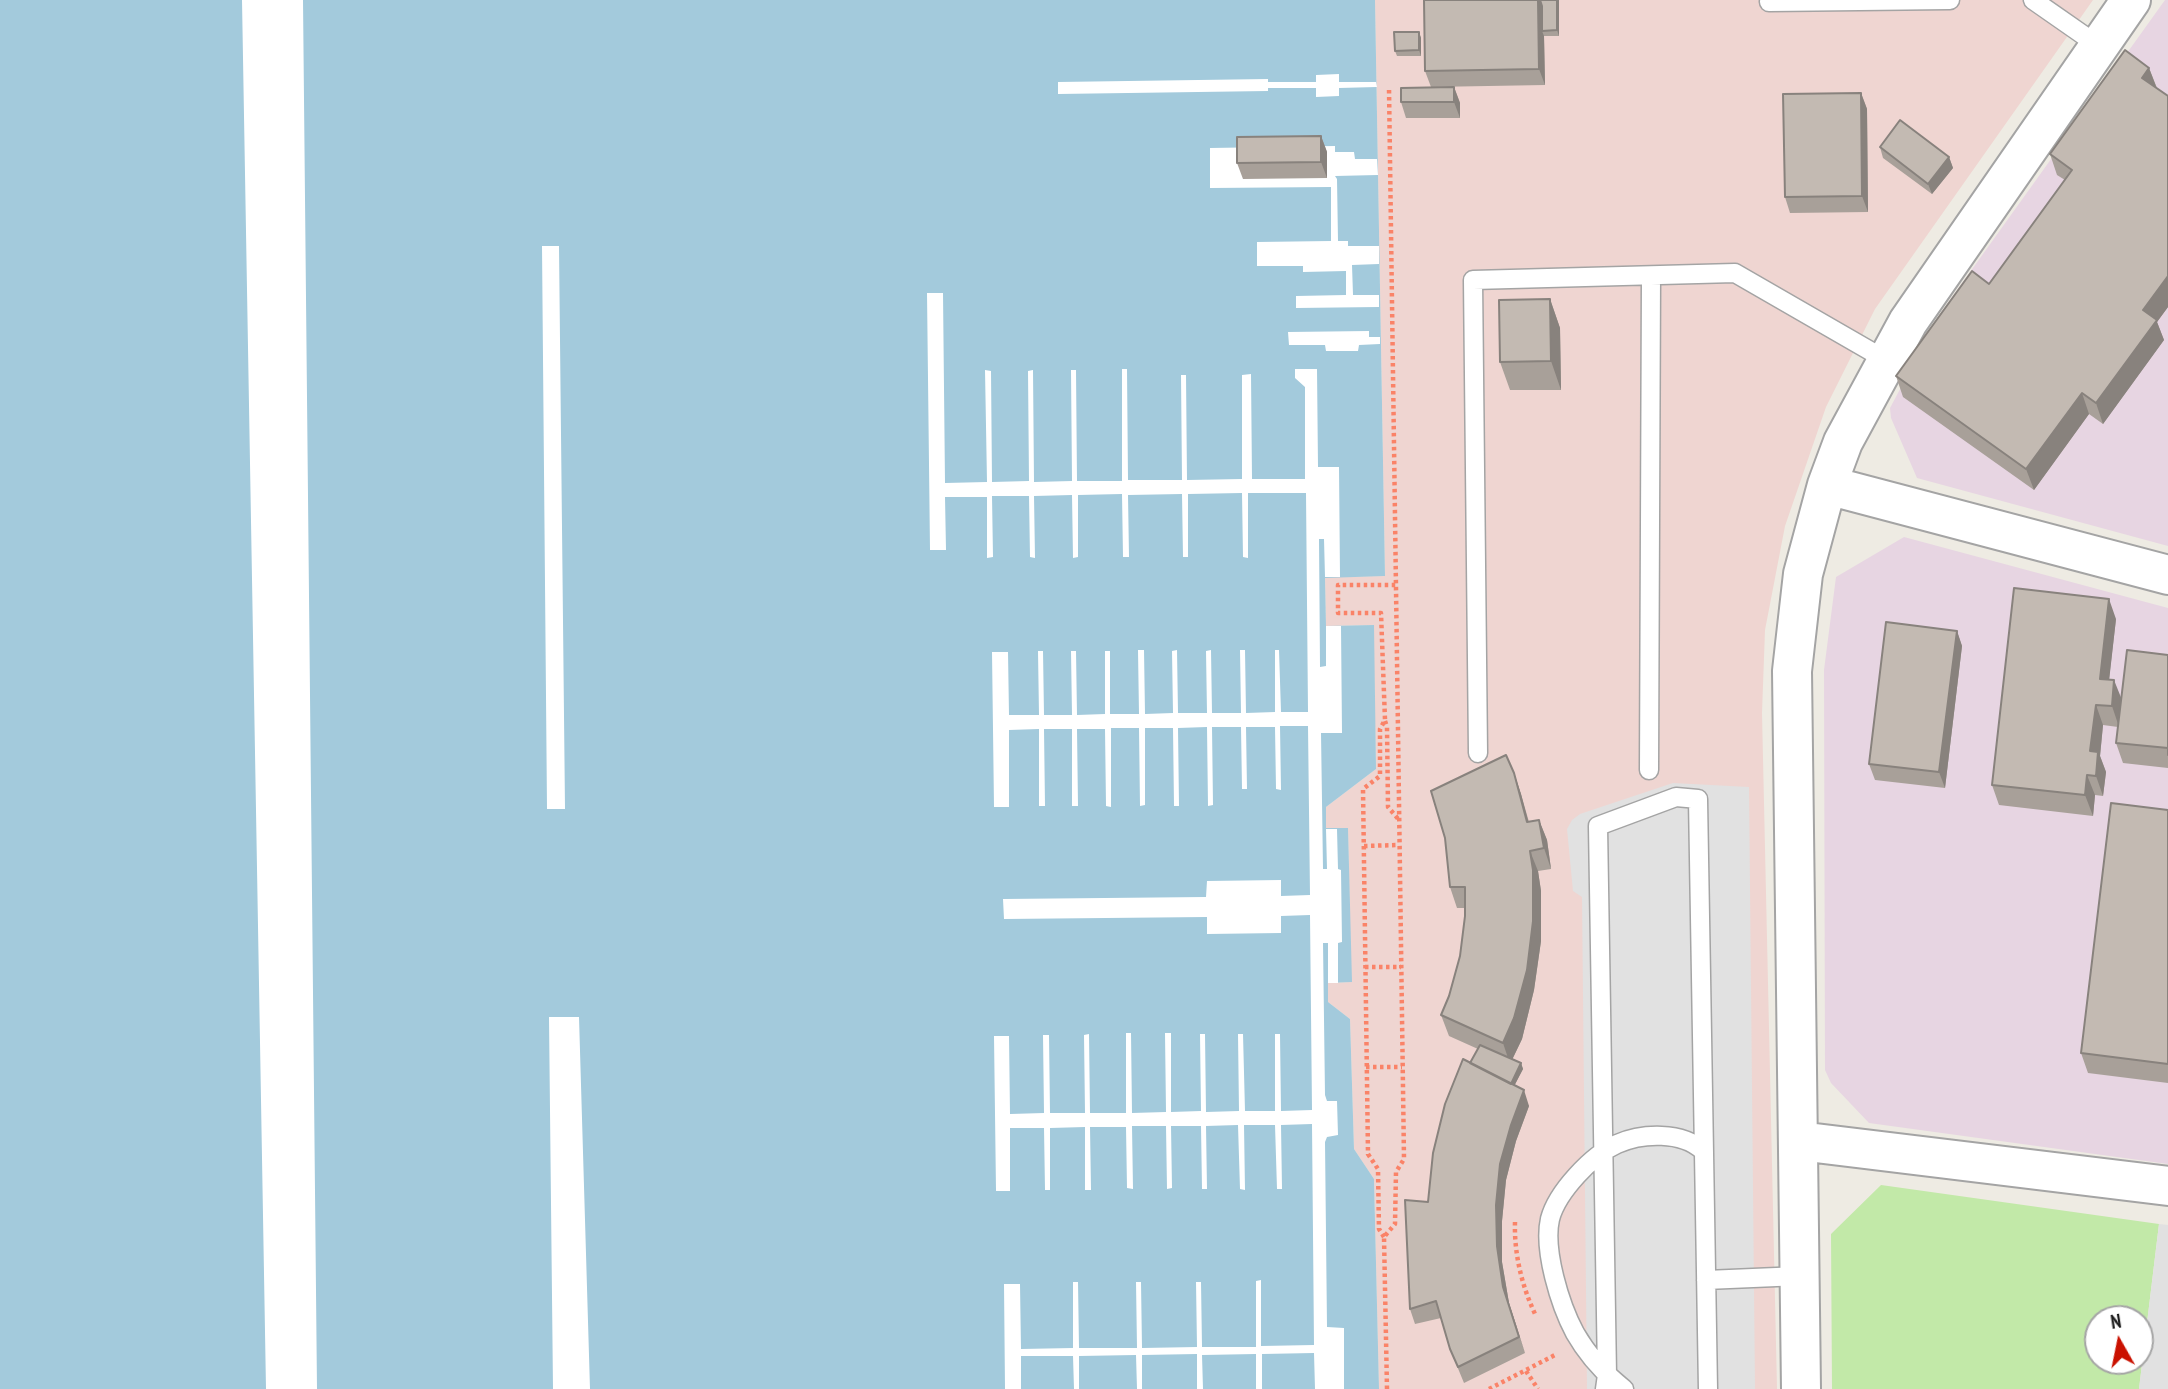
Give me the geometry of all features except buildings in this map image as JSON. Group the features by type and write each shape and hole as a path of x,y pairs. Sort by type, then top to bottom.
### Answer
{"street":[{"path":"1801,1389 1792,671 1803,574 1827,485 1843,442 1886,360 1909,322 2131,0"},
{"path":"1827,485 2168,575"},
{"path":"1799,1141 2168,1186"}],"lane":[{"path":"1769,2 1950,0"},
{"path":"2033,0 2099,46"},
{"path":"1478,753 1474,280 1735,273 1886,360"},
{"path":"1649,770 1651,275"},
{"path":"1606,1382 1598,826 1676,797 1698,799 1707,1389"},
{"path":"1624,1389 1606,1382 1574,1332 1554,1273 1549,1242 1550,1218 1559,1200 1585,1167 1603,1152 1619,1144 1656,1136 1682,1138 1695,1143 1703,1151"},
{"path":"1706,1280 1800,1276"}],"path":[{"path":"1384,1237 1395,1224 1396,1172 1404,1159 1390,88"},
{"path":"1396,585 1338,585 1338,613 1381,613 1388,807 1399,820"},
{"path":"1385,720 1380,729 1380,776 1363,789 1368,1154 1378,1169 1379,1229 1384,1237 1387,1389"},
{"path":"1364,846 1399,845"},
{"path":"1365,967 1401,967"},
{"path":"1366,1067 1402,1067"},
{"path":"1515,1222 1517,1253 1525,1291 1539,1323"},
{"path":"1489,1389 1557,1355 1551,1345"},
{"path":"1526,1371 1538,1389"}],"shaded area":[{"path":"1375,0 2093,0 1875,309 1826,407 1785,526 1765,630 1762,713 1777,1389 1379,1389 1374,1179 1354,1149 1350,1019 1328,1002 1328,983 1351,982 1348,828 1326,829 1326,807 1376,769 1373,625 1326,626 1325,577 1385,576"},
{"path":"2165,0 2168,0 2168,546 1917,478 1891,418 1890,408 1940,314"},
{"path":"1904,537 2168,608 2168,1164 1869,1123 1831,1083 1825,1070 1824,670 1836,577"},
{"path":"1673,783 1749,787 1755,1389 1587,1389 1582,897 1573,891 1567,829 1572,820 1580,814"},
{"path":"2159,1224 2168,1225 2168,1389 2139,1389 2141,1375 2154,1375 2154,1305 2149,1305"}],"green space":[{"path":"1881,1185 2159,1224 2149,1305 2084,1305 2084,1375 2141,1375 2139,1389 1832,1389 1831,1234"}],"water":[{"path":"0,0 1375,0 1385,576 1325,578 1326,626 1374,625 1376,769 1326,807 1326,828 1348,828 1352,982 1328,983 1328,1002 1350,1019 1354,1149 1374,1179 1379,1389 0,1389"}],"pier":[{"path":"242,0 303,0 317,1389 266,1389"},
{"path":"1339,74 1339,82 1376,82 1377,87 1339,88 1339,96 1316,97 1316,88 1058,94 1058,82 1268,79 1268,82 1316,82 1316,75"},
{"path":"1335,146 1335,152 1354,152 1355,159 1377,159 1378,175 1335,176 1338,241 1348,241 1348,246 1379,246 1379,264 1352,265 1353,295 1379,295 1379,307 1296,308 1296,296 1346,295 1346,271 1303,272 1303,266 1257,266 1257,242 1331,241 1331,187 1210,188 1210,148"},
{"path":"542,246 559,246 565,809 547,809"},
{"path":"927,293 943,293 945,483 987,482 985,370 991,371 992,482 1029,481 1028,371 1033,370 1034,482 1072,481 1071,370 1076,370 1077,481 1122,481 1122,369 1127,369 1128,480 1182,480 1181,375 1186,375 1187,480 1242,479 1242,375 1251,374 1252,479 1305,479 1305,387 1295,378 1295,369 1317,369 1318,467 1339,467 1340,577 1325,577 1324,539 1319,539 1320,667 1326,666 1326,626 1341,626 1342,733 1321,733 1323,869 1327,869 1326,829 1337,829 1338,869 1341,870 1342,942 1338,943 1338,983 1328,983 1328,943 1323,943 1325,1095 1327,1101 1337,1101 1338,1135 1327,1137 1325,1142 1327,1327 1344,1328 1344,1389 1315,1389 1314,1353 1262,1354 1262,1389 1256,1389 1256,1354 1202,1355 1203,1389 1197,1389 1197,1354 1142,1355 1142,1389 1137,1389 1136,1355 1079,1356 1079,1389 1074,1389 1073,1356 1021,1356 1021,1389 1005,1389 1004,1284 1020,1284 1021,1349 1073,1348 1073,1282 1078,1282 1079,1348 1137,1348 1136,1282 1141,1282 1142,1348 1197,1347 1196,1282 1201,1282 1202,1347 1256,1347 1256,1281 1261,1280 1261,1346 1314,1345 1312,1124 1281,1125 1282,1189 1277,1189 1275,1125 1244,1125 1245,1190 1240,1189 1238,1125 1206,1126 1207,1189 1202,1189 1201,1126 1171,1126 1172,1188 1167,1189 1166,1126 1132,1126 1133,1189 1127,1188 1126,1127 1090,1127 1091,1190 1085,1190 1085,1127 1050,1128 1050,1190 1045,1190 1044,1128 1010,1128 1010,1191 996,1191 994,1036 1009,1036 1010,1114 1044,1113 1043,1035 1049,1035 1050,1113 1085,1113 1084,1035 1089,1034 1090,1113 1126,1113 1126,1033 1131,1033 1132,1113 1166,1112 1165,1033 1171,1033 1171,1112 1201,1111 1200,1034 1205,1034 1206,1112 1239,1111 1238,1034 1243,1034 1245,1111 1275,1111 1275,1034 1280,1034 1281,1111 1312,1110 1310,915 1281,916 1281,933 1207,934 1207,917 1004,919 1003,899 1206,897 1207,881 1281,880 1281,896 1310,895 1308,726 1280,726 1281,790 1276,789 1275,727 1246,727 1247,789 1242,789 1241,727 1212,727 1213,805 1208,806 1207,727 1178,728 1179,806 1174,806 1173,728 1145,728 1145,805 1140,806 1139,728 1111,728 1111,807 1106,806 1105,729 1077,729 1078,806 1072,806 1072,729 1044,729 1045,806 1039,806 1039,729 1009,730 1009,807 994,807 992,652 1008,652 1009,715 1039,715 1038,651 1043,651 1044,715 1072,715 1071,651 1076,651 1077,715 1105,714 1105,651 1110,651 1110,714 1139,714 1138,650 1144,650 1145,714 1173,713 1172,651 1177,650 1178,713 1207,713 1206,651 1211,650 1212,713 1241,713 1240,650 1245,650 1246,713 1275,712 1275,650 1279,650 1281,712 1308,712 1306,493 1248,493 1248,558 1243,557 1242,493 1188,494 1188,557 1183,557 1182,494 1128,495 1129,557 1123,557 1122,494 1078,495 1078,557 1073,558 1072,495 1034,496 1035,558 1030,557 1029,496 992,496 993,557 987,558 987,497 945,497 946,550 930,550"},
{"path":"1369,331 1369,337 1380,337 1380,344 1359,345 1358,351 1326,351 1325,345 1289,345 1288,332"},
{"path":"549,1017 579,1017 590,1389 553,1389"}]}
